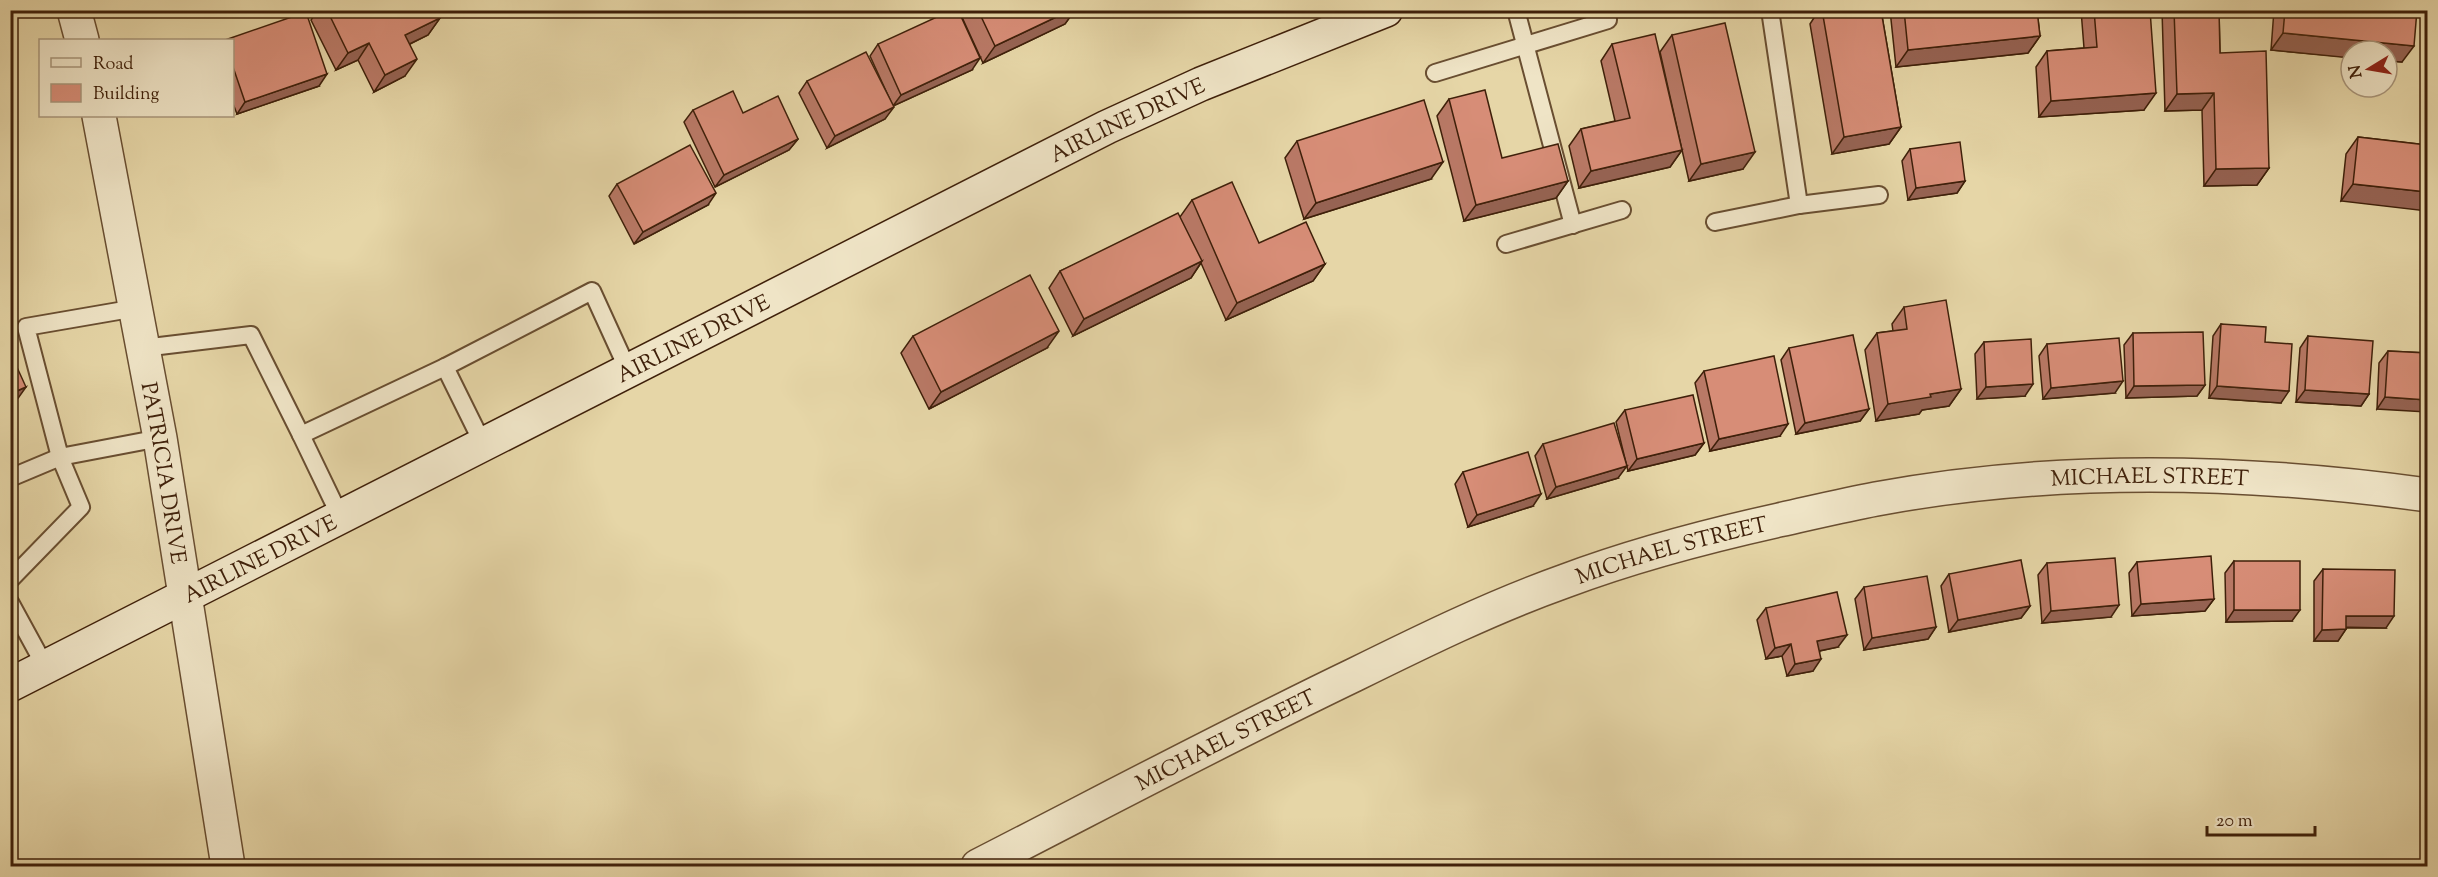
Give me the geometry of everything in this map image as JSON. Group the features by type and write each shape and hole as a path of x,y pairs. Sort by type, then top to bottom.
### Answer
{"street":[{"path":"74,10 82,39"},
{"name":"AIRLINE DRIVE","path":"10,685 1118,123 1200,84 1386,10"},
{"name":"PATRICIA DRIVE","path":"99,117 160,438 228,867"},
{"name":"MICHAEL STREET","path":"978,867 1278,711 1484,613 1565,581 1725,532 1879,498 2004,483 2085,477 2161,475 2266,478 2372,487 2427,495"}],"lane":[{"path":"1516,10 1573,225"},
{"path":"1435,74 1608,20 1606,10"},
{"path":"1770,10 1799,206"},
{"path":"1715,222 1799,206 1879,195"},
{"path":"1506,244 1622,210"},
{"path":"301,435 445,367 592,291 628,370"},
{"path":"10,580 81,507 60,457 18,324 135,308"},
{"path":"143,348 251,335 340,516"},
{"path":"445,367 483,444"},
{"path":"10,478 60,457 160,438"},
{"path":"10,602 46,668"}],"building":[{"path":"327,10 436,10 440,18 405,35 417,59 385,75 369,43 348,53"},
{"path":"952,10 958,10 980,58 901,95 878,44"},
{"path":"978,10 1071,10 995,46"},
{"path":"1822,10 1881,10 1901,127 1844,137"},
{"path":"1904,10 2037,10 2040,36 1908,50"},
{"path":"2094,10 2150,10 2156,93 2051,101 2047,51 2097,47"},
{"path":"2174,10 2219,10 2220,53 2266,51 2269,168 2216,169 2214,93 2177,94"},
{"path":"2285,10 2417,10 2414,46 2399,45 2399,39 2343,39 2283,33"},
{"path":"306,12 327,74 245,102 234,70 234,39 228,39"},
{"path":"1725,23 1755,152 1701,164 1672,35"},
{"path":"1655,34 1682,150 1591,171 1581,129 1630,118 1612,44"},
{"path":"866,52 894,107 835,136 807,81"},
{"path":"1485,90 1502,158 1558,144 1568,181 1476,205 1449,99"},
{"path":"733,91 743,113 778,96 798,139 724,175 693,110"},
{"path":"1424,100 1443,162 1316,203 1297,141"},
{"path":"2358,137 2427,145 2427,192 2353,184"},
{"path":"1960,142 1965,181 1916,188 1910,149"},
{"path":"690,145 716,193 643,232 617,184"},
{"path":"1232,182 1259,243 1306,222 1325,264 1237,303 1192,200"},
{"path":"1178,213 1202,261 1084,319 1060,271"},
{"path":"1030,275 1059,331 941,392 913,336"},
{"path":"1946,300 1961,389 1888,404 1877,333 1907,329 1904,307"},
{"path":"2221,324 2266,327 2265,342 2292,344 2289,391 2217,386"},
{"path":"2203,332 2205,385 2134,386 2133,333"},
{"path":"1853,335 1869,409 1805,423 1789,348"},
{"path":"2308,336 2373,341 2369,394 2305,390"},
{"path":"2119,338 2123,381 2051,388 2047,344"},
{"path":"2031,339 2033,384 1986,387 1984,342"},
{"path":"2388,351 2427,353 2427,400 2385,397"},
{"path":"10,352 26,387 10,394"},
{"path":"1774,356 1788,424 1719,439 1704,371"},
{"path":"1693,395 1704,443 1637,459 1625,410"},
{"path":"1614,423 1627,466 1556,487 1543,444"},
{"path":"1528,452 1541,494 1477,515 1463,472"},
{"path":"2211,556 2214,599 2141,604 2137,562"},
{"path":"2115,558 2119,605 2051,611 2047,563"},
{"path":"2021,560 2030,606 1958,620 1949,574"},
{"path":"2234,561 2300,561 2300,610 2234,610"},
{"path":"2323,569 2395,570 2394,616 2346,616 2346,629 2322,630"},
{"path":"1927,576 1936,627 1872,638 1864,587"},
{"path":"1837,592 1847,635 1817,641 1821,659 1795,664 1791,644 1775,648 1766,608"}]}
